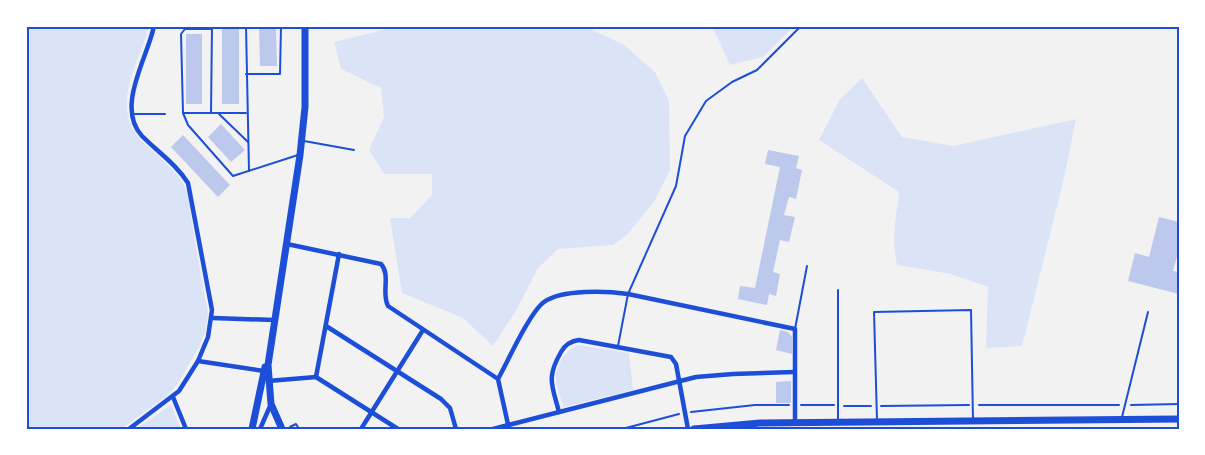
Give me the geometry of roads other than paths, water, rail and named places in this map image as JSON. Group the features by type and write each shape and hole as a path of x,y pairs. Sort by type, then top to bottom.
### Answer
{"main road":[{"path":"252,429 274,320 302,141 305,107 306,26"},
{"path":"274,320 268,380 271,404 282,429"},
{"path":"694,429 734,424 795,422 838,422 869,425 877,422 973,420 1179,419"}],"street":[{"path":"129,429 174,397 198,361 208,337 212,318 188,183 178,170 140,134 133,114 135,82 154,26"},
{"path":"287,244 381,264 386,273 385,296 388,306 498,378"},
{"path":"316,377 339,254"},
{"path":"509,427 498,378 534,312 545,301 572,294 605,292 628,294 795,328 795,422"},
{"path":"212,318 274,320"},
{"path":"326,326 447,404 456,429"},
{"path":"361,429 423,330"},
{"path":"560,412 551,371 563,348 573,340 579,340 671,357 676,364 688,429"},
{"path":"198,361 264,372"},
{"path":"493,429 509,427 680,381 732,374 794,372"},
{"path":"268,380 316,377 398,429"},
{"path":"174,397 186,429"},
{"path":"260,429 271,404"}],"lane":[{"path":"246,26 246,113 249,171"},
{"path":"246,74 280,74 280,26"},
{"path":"618,346 628,294 676,186 685,136 706,101 732,82 757,70 801,26"},
{"path":"211,113 212,27 185,29 181,34 182,113 188,125 233,176 300,155"},
{"path":"182,113 246,113"},
{"path":"218,113 248,142"},
{"path":"133,114 165,114"},
{"path":"302,141 354,150"},
{"path":"795,328 808,266"},
{"path":"838,290 838,422"},
{"path":"877,422 874,312 971,310 973,420"},
{"path":"1121,419 1148,312"}]}
